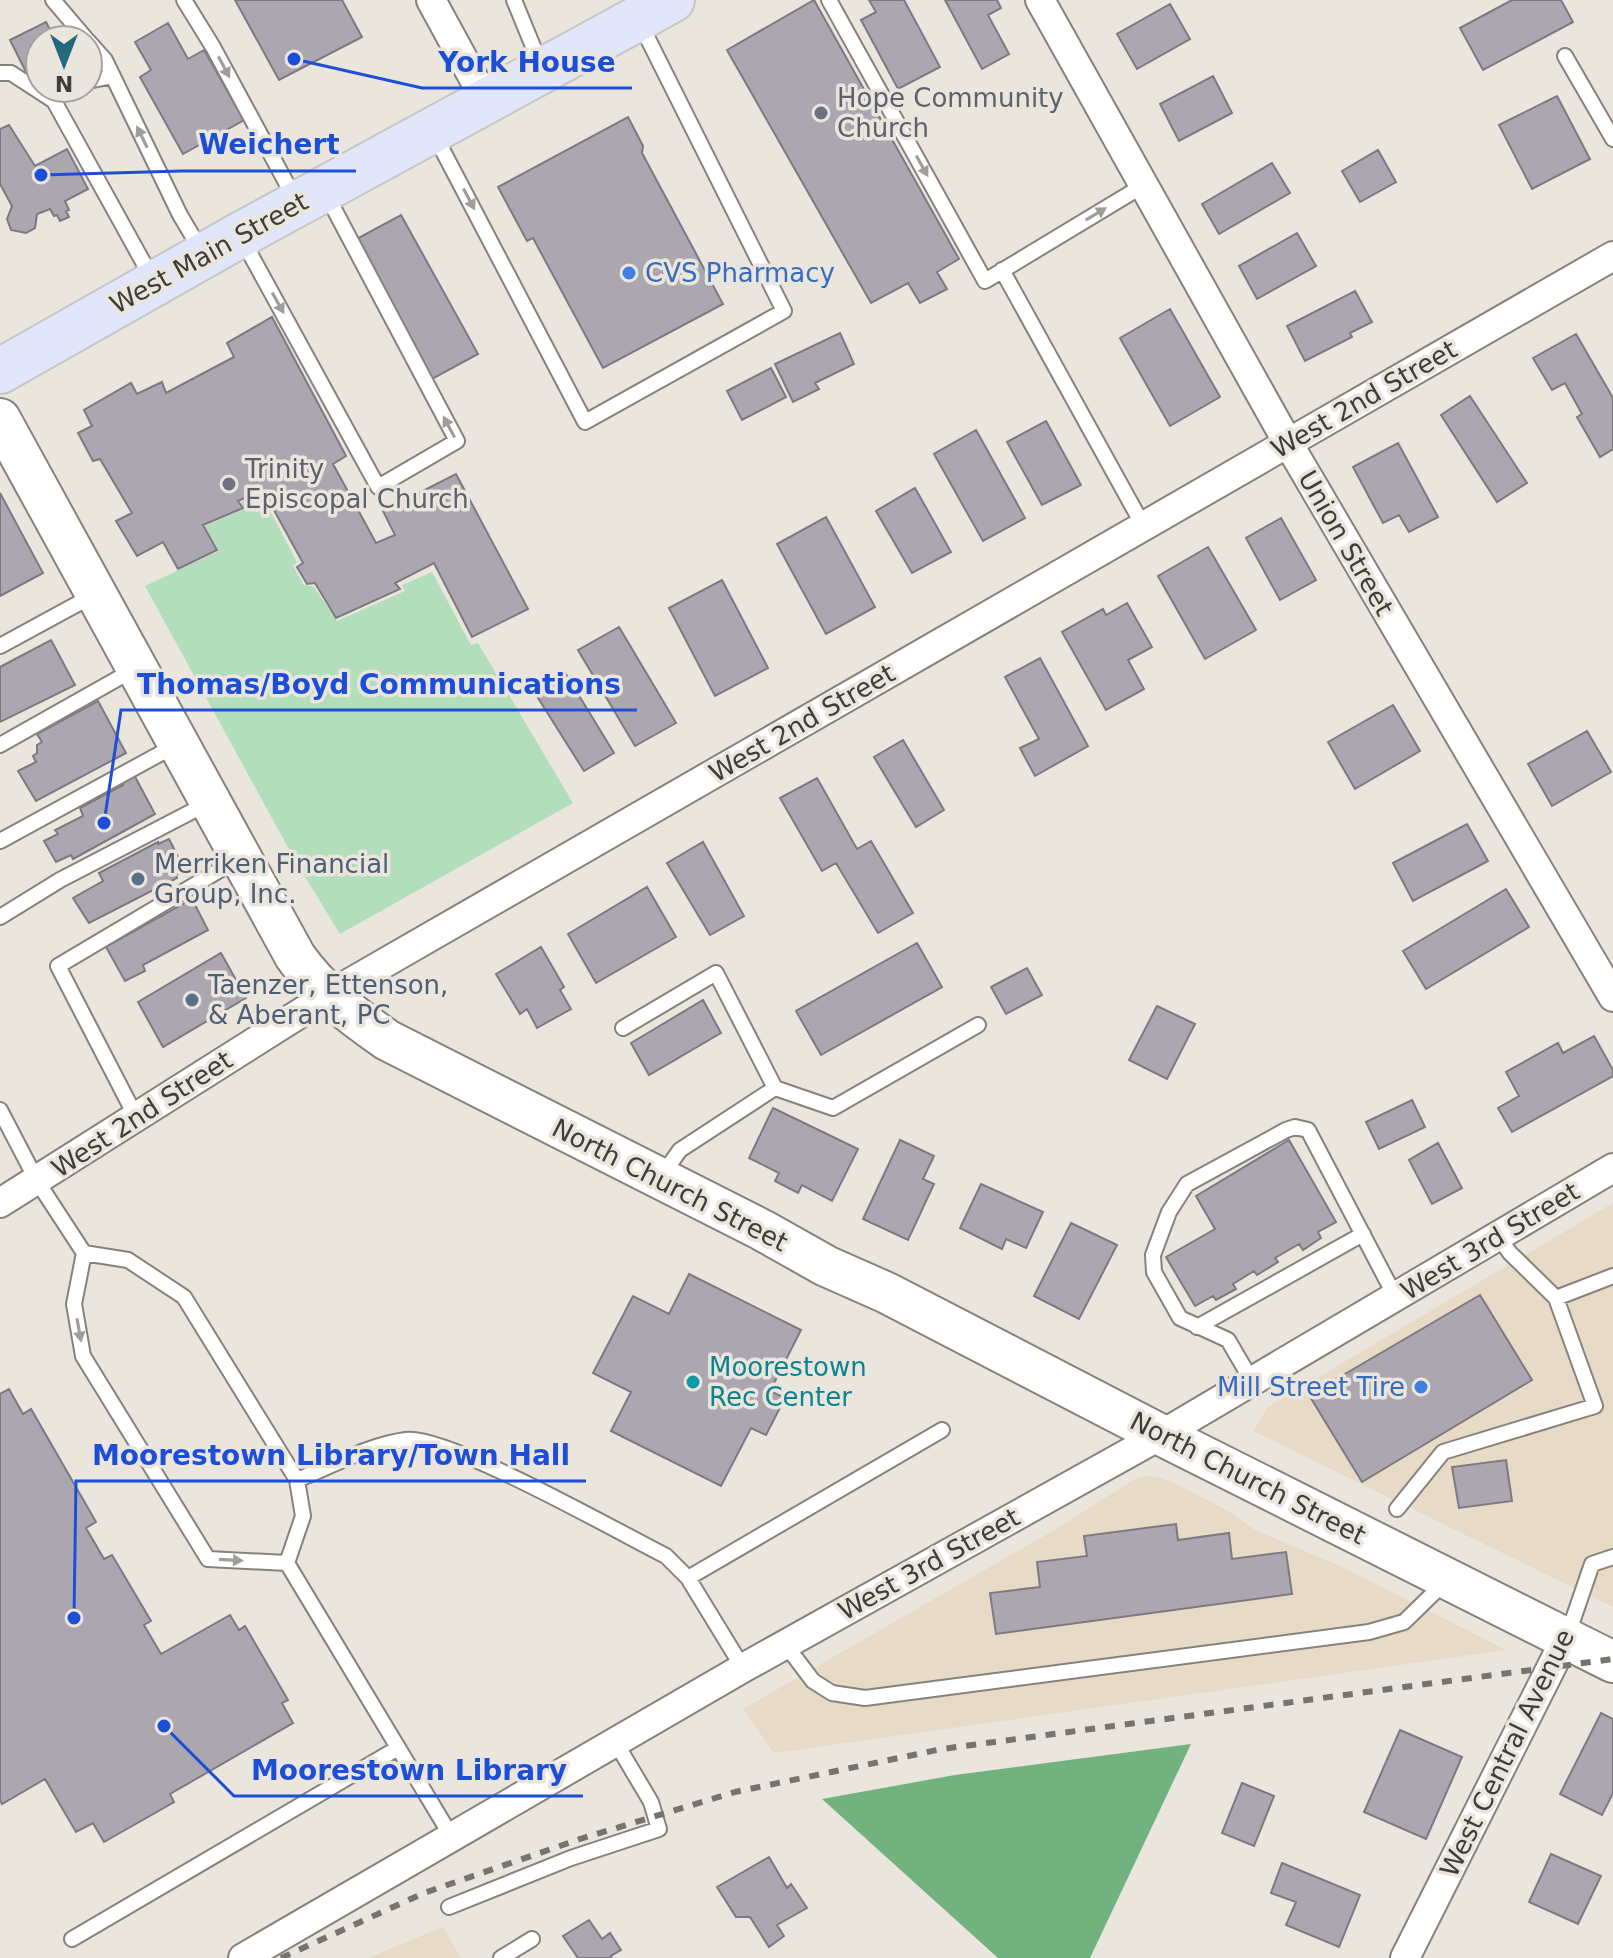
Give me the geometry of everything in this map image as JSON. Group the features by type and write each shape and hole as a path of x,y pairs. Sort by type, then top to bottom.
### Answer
{"main road":[{"name":"West Main Street","path":"0,371 310,196 661,5"},
{"name":"North Church Street","path":"0,419 295,956 329,995 387,1040 1613,1662"}],"street":[{"path":"431,0 486,101"},
{"name":"Union Street","path":"1040,0 1288,443 1613,997"},
{"name":"West 2nd Street","path":"0,1203 329,995 1613,256"},
{"name":"West 3rd Street","path":"243,1958 785,1644 1161,1435 1613,1168"},
{"name":"West Central Avenue","path":"1405,1958 1566,1638"}],"lane":[{"path":"53,0 74,24"},
{"path":"104,59 180,215 222,245 378,487 457,441 310,196 184,0"},
{"path":"514,0 543,70"},
{"path":"829,0 985,281 1144,185"},
{"path":"432,130 585,422 784,311 661,5"},
{"path":"1565,56 1613,139"},
{"path":"0,73 11,73 24,80"},
{"path":"104,78 113,76"},
{"path":"54,104 155,283"},
{"path":"1002,270 1144,527"},
{"path":"0,646 96,594"},
{"path":"0,745 137,668"},
{"path":"0,841 178,743"},
{"path":"0,917 60,880 210,802"},
{"path":"136,1117 58,966 241,858"},
{"path":"623,1028 716,973 775,1088 833,1108 978,1025"},
{"path":"659,1179 680,1150 775,1088"},
{"path":"0,1110 37,1181 84,1253 74,1304 83,1356 208,1559 287,1563"},
{"path":"1252,1381 1228,1340 1180,1318 1154,1272 1153,1255 1169,1212 1187,1184 1286,1130 1295,1127 1308,1130 1395,1296"},
{"path":"1197,1327 1363,1234"},
{"path":"1397,1509 1443,1452 1595,1406 1556,1298 1510,1253 1498,1236"},
{"path":"84,1253 128,1260 184,1297 297,1480 303,1516 287,1563 453,1839"},
{"path":"1556,1298 1613,1276"},
{"path":"688,1578 942,1430"},
{"path":"297,1480 374,1448 409,1439 455,1450 666,1556 688,1578 743,1668"},
{"name":"West Central Avenue","path":"1566,1638 1592,1564 1613,1557"},
{"path":"785,1644 813,1681 832,1693 865,1698 1369,1632 1404,1622 1448,1579"},
{"path":"449,1907 571,1858 659,1829 651,1802 616,1743"},
{"path":"72,1939 398,1748"},
{"path":"501,1958 532,1939"}],"shaded area":[{"path":"1613,1203 1613,1607 1253,1431 1268,1407"},
{"path":"1145,1476 1174,1483 1230,1512 1255,1530 1338,1565 1506,1650 774,1753 743,1709 1056,1529 1135,1479"},
{"path":"442,1927 461,1958 368,1958"}],"green space":[{"path":"252,497 260,508 268,507 297,562 293,566 304,585 314,587 337,621 405,591 402,585 432,572 471,645 478,643 573,803 340,934 296,862 145,586 219,551 205,526 244,509 241,502"},
{"path":"1191,1744 1090,1958 998,1958 822,1799 955,1775"}],"building":[{"path":"235,0 342,0 362,37 279,80"},
{"name":"Hope Community Church","path":"814,0 959,259 937,272 947,289 920,303 908,283 871,303 727,50"},
{"path":"869,0 904,0 940,67 898,89 861,20 876,12"},
{"path":"945,0 997,0 1001,8 988,15 1009,54 982,69"},
{"path":"1512,0 1561,0 1573,22 1483,70 1460,28"},
{"path":"1170,4 1190,39 1137,69 1117,34"},
{"path":"168,23 188,59 204,50 244,120 183,154 140,77 151,70 135,42"},
{"path":"24,33 24,68 10,40"},
{"path":"1213,76 1232,113 1179,141 1160,104"},
{"path":"1557,96 1590,159 1532,189 1499,125"},
{"name":"CVS Pharmacy","path":"628,117 643,146 642,153 723,304 603,368 533,238 527,241 498,187"},
{"path":"9,125 35,166 67,149 88,189 65,201 69,217 60,221 50,209 37,214 35,228 26,233 11,230 7,219 12,206 0,184 0,129"},
{"path":"1378,150 1396,182 1360,202 1342,171"},
{"path":"1272,163 1290,193 1219,234 1202,204"},
{"path":"401,215 478,354 432,379 399,316 353,241"},
{"path":"1297,233 1316,266 1257,299 1239,266"},
{"path":"1355,291 1372,322 1350,333 1352,337 1305,361 1287,326"},
{"path":"1170,309 1220,397 1170,426 1120,338"},
{"name":"Trinity Episcopal Church","path":"272,317 346,456 333,464 376,543 395,535 383,511 456,474 528,609 472,637 434,563 395,583 400,589 336,618 315,583 307,584 297,567 303,563 270,503 264,507 254,494 238,501 243,508 203,525 217,550 178,569 163,542 137,556 116,521 132,513 100,459 93,461 78,433 92,426 84,410 131,383 137,394 162,382 166,393 234,357 227,343"},
{"path":"840,333 854,364 815,383 819,389 793,402 775,364"},
{"path":"1576,334 1613,398 1613,449 1600,457 1577,417 1582,414 1565,383 1552,390 1533,358"},
{"path":"771,368 786,397 742,420 727,391"},
{"path":"1470,396 1527,483 1497,502 1441,415"},
{"path":"1046,421 1081,485 1042,505 1007,442"},
{"path":"976,430 1025,518 983,541 934,454"},
{"path":"1398,443 1438,517 1409,532 1399,515 1383,523 1353,467"},
{"path":"915,488 951,552 912,573 876,511"},
{"path":"0,493 43,573 0,596"},
{"path":"826,517 875,607 826,634 777,544"},
{"path":"1281,518 1316,580 1280,600 1246,538"},
{"path":"1208,547 1256,630 1205,659 1158,576"},
{"path":"722,580 768,668 715,696 669,608"},
{"path":"1127,603 1152,647 1128,660 1144,689 1106,710 1062,632 1103,609 1106,615"},
{"path":"619,627 676,723 635,746 578,650"},
{"path":"51,640 75,685 0,722 0,667"},
{"path":"1040,658 1088,746 1035,776 1020,748 1039,739 1005,677"},
{"path":"564,671 614,753 584,771 533,690"},
{"path":"98,701 126,753 36,801 18,771 36,762 33,756 37,753 37,745 42,742 37,734"},
{"path":"1393,705 1420,751 1355,789 1328,742"},
{"path":"1587,731 1611,772 1552,806 1528,764"},
{"path":"903,740 944,810 916,827 874,757"},
{"path":"133,773 155,814 73,859 71,855 56,862 44,841 58,834 55,830 83,816 80,808 123,785 120,779"},
{"path":"817,778 857,849 871,841 913,913 878,933 836,863 822,871 780,798"},
{"path":"1467,824 1488,861 1413,901 1393,863"},
{"name":"Merriken Financial Group, Inc.","path":"169,839 185,870 176,875 177,878 89,923 73,898 103,881 99,873"},
{"path":"703,842 744,916 710,935 667,863"},
{"path":"647,887 676,937 596,983 568,934"},
{"path":"1506,889 1529,927 1426,989 1403,951"},
{"path":"192,899 208,930 143,965 145,971 125,981 106,947"},
{"path":"917,943 942,987 821,1055 796,1011"},
{"path":"541,947 564,987 560,990 571,1009 537,1028 527,1009 520,1014 496,974"},
{"name":"Taenzer, Ettenson, & Aberant, PC","path":"221,953 246,998 163,1047 138,1002"},
{"path":"1027,968 1042,995 1006,1014 991,987"},
{"path":"703,1000 721,1033 649,1075 631,1043"},
{"path":"1157,1006 1195,1024 1167,1079 1129,1060"},
{"path":"1594,1036 1613,1070 1613,1076 1512,1132 1498,1108 1519,1096 1506,1072 1558,1043 1563,1053"},
{"path":"1412,1100 1425,1127 1379,1149 1366,1122"},
{"path":"773,1108 858,1149 832,1201 802,1185 798,1193 775,1181 779,1173 749,1158"},
{"path":"900,1140 934,1156 923,1179 934,1184 908,1240 863,1219"},
{"path":"1289,1140 1336,1222 1318,1232 1321,1238 1303,1250 1299,1244 1275,1258 1278,1262 1257,1275 1254,1271 1233,1284 1236,1289 1216,1300 1213,1296 1195,1306 1166,1257 1215,1229 1196,1196"},
{"path":"1438,1143 1462,1188 1432,1204 1409,1160"},
{"path":"981,1184 1043,1212 1026,1248 1006,1239 1002,1249 960,1228"},
{"path":"1071,1223 1117,1245 1079,1319 1034,1296"},
{"name":"Moorestown Rec Center","path":"689,1274 801,1330 770,1391 785,1398 766,1435 751,1428 721,1486 611,1431 631,1392 593,1373 633,1296 669,1314"},
{"name":"Mill Street Tire","path":"1480,1295 1532,1380 1362,1482 1309,1395"},
{"path":"9,1389 23,1414 31,1409 96,1522 86,1528 104,1559 112,1555 151,1621 144,1625 161,1654 230,1615 239,1630 245,1626 288,1700 282,1703 293,1723 170,1794 174,1802 104,1842 93,1823 76,1832 45,1779 2,1804 0,1800 0,1394"},
{"path":"1506,1460 1512,1501 1459,1508 1452,1467"},
{"path":"1176,1524 1178,1540 1229,1533 1232,1559 1286,1552 1292,1594 996,1634 990,1593 1040,1587 1037,1562 1087,1556 1084,1536"},
{"path":"1601,1713 1613,1719 1613,1793 1602,1815 1560,1794"},
{"path":"1400,1730 1462,1757 1426,1839 1364,1812"},
{"path":"1242,1783 1274,1796 1254,1846 1222,1833"},
{"path":"1551,1854 1601,1876 1578,1924 1529,1902"},
{"path":"769,1857 787,1888 791,1884 807,1908 777,1925 784,1936 769,1947 750,1917 736,1917 717,1887"},
{"path":"1282,1863 1360,1895 1339,1947 1286,1925 1296,1902 1271,1893"},
{"path":"589,1920 602,1939 610,1933 621,1950 612,1958 578,1958 563,1936"}],"railway":[{"path":"281,1958 424,1893 580,1839 735,1792 942,1749 1613,1659"}],"place":[{"name":"York House","path":"294,59"},
{"name":"Hope Community Church","path":"821,113"},
{"name":"Weichert","path":"41,175"},
{"name":"CVS Pharmacy","path":"629,273"},
{"name":"Trinity Episcopal Church","path":"229,484"},
{"name":"Thomas/Boyd Communications","path":"104,823"},
{"name":"Merriken Financial Group, Inc.","path":"138,879"},
{"name":"Taenzer, Ettenson, & Aberant, PC","path":"192,1000"},
{"name":"Moorestown Rec Center","path":"693,1382"},
{"name":"Mill Street Tire","path":"1421,1387"},
{"name":"Moorestown Library/Town Hall","path":"74,1618"},
{"name":"Moorestown Library","path":"164,1726"}]}
